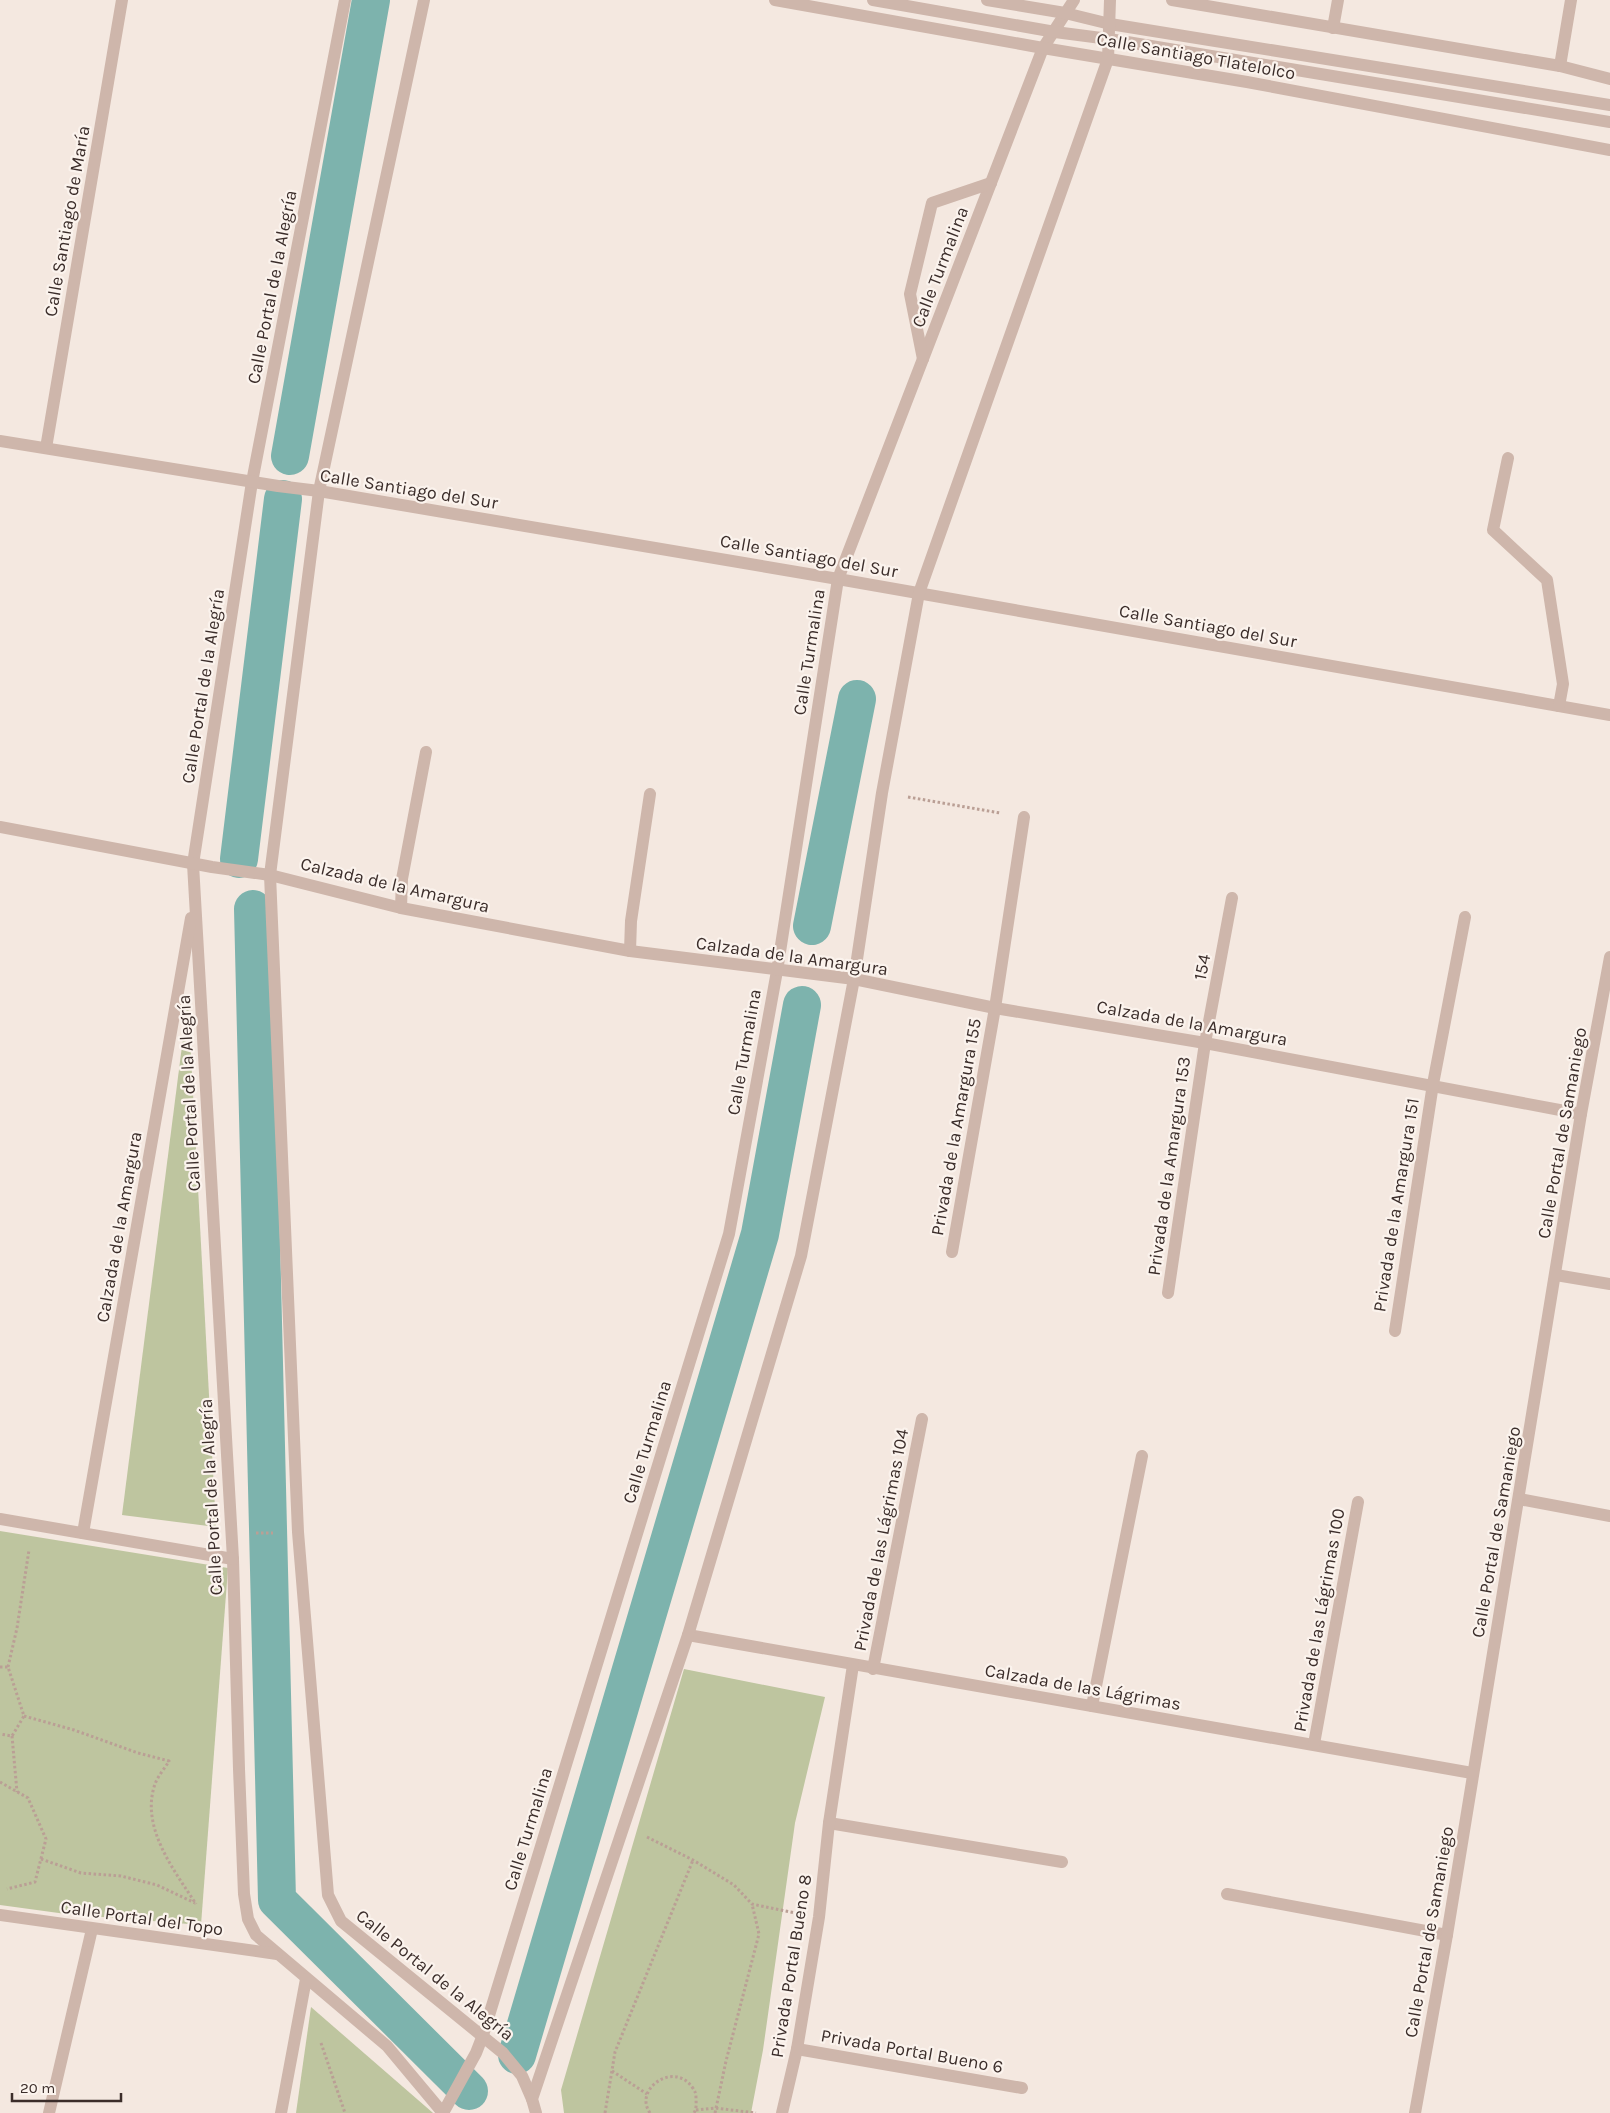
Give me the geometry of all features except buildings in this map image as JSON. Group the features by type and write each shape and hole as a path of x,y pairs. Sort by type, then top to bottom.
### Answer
{"street":[{"name":"Calle Santiago de María","path":"46,448 122,0"},
{"name":"Calle Portal de la Alegría","path":"345,0 252,482 193,864 234,1559 238,1769 244,1894 248,1919 256,1935 387,2046 443,2113"},
{"name":"Calle Portal de la Alegría","path":"424,0 318,491 270,875 298,1532 328,1895 341,1921 504,2053 522,2076 532,2098"},
{"name":"Calle Santiago Tlatelolco","path":"775,0 1256,84 1610,150"},
{"path":"872,0 1055,32 1109,39 1610,122"},
{"path":"988,0 1065,13 1110,24 1610,105"},
{"name":"Calle Turmalina","path":"443,2113 476,2053 483,2035 729,1234 777,971 838,579 1044,48 1074,0"},
{"path":"536,2113 532,2098 688,1635 801,1256 854,979 882,793 919,593 1108,59 1110,0"},
{"path":"1172,0 1560,66 1610,79"},
{"path":"1333,28 1338,0"},
{"path":"1560,66 1570,0"},
{"path":"923,359 910,294 932,203 991,183"},
{"name":"Calle Santiago del Sur","path":"0,441 318,491 838,579 1610,715"},
{"path":"1508,458 1493,530 1547,580 1562,684 1559,706"},
{"path":"401,908 402,879 426,752"},
{"path":"630,951 631,921 650,794"},
{"name":"Privada de la Amargura 155","path":"952,1252 995,1008 1024,817"},
{"name":"Calzada de la Amargura","path":"0,827 193,864 270,875 401,908 630,951 777,971 854,979 995,1008 1433,1084 1581,1114"},
{"name":"Calzada de la Amargura","path":"83,1533 195,896"},
{"name":"154","path":"1205,1043 1232,898"},
{"name":"Privada de la Amargura 151","path":"1395,1331 1433,1084 1465,917"},
{"name":"Calle Portal de Samaniego","path":"1415,2113 1447,1935 1472,1772 1519,1499 1581,1114 1610,957"},
{"name":"Privada de la Amargura 153","path":"1168,1293 1205,1043"},
{"path":"1556,1275 1610,1284"},
{"name":"Privada de las Lágrimas 104","path":"873,1669 922,1419"},
{"path":"1092,1706 1142,1456"},
{"path":"1519,1499 1610,1516"},
{"name":"Privada de las Lágrimas 100","path":"1314,1744 1358,1502"},
{"path":"0,1519 234,1559"},
{"name":"Calzada de las Lágrimas","path":"688,1635 873,1669 1472,1772"},
{"name":"Privada Portal Bueno 8","path":"782,2113 797,2048 819,1917 829,1823 853,1665"},
{"path":"829,1823 1062,1862"},
{"path":"1227,1894 1447,1935"},
{"name":"Calle Portal del Topo","path":"0,1915 279,1954"},
{"path":"49,2113 92,1929"},
{"path":"282,2113 306,1979"},
{"name":"Privada Portal Bueno 6","path":"797,2048 1022,2088"}],"path":[{"path":"882,793 1024,817"},
{"path":"17,1792 12,1736 24,1716 8,1667 17,1628 33,1525"},
{"path":"0,1667 8,1667"},
{"path":"24,1716 74,1730 138,1753 169,1761 155,1784 152,1812 157,1836 173,1868 196,1904 157,1885 121,1876 81,1873 41,1859"},
{"path":"0,1734 12,1736"},
{"path":"0,1782 28,1798 46,1839 35,1882 0,1891"},
{"path":"624,1826 694,1860 734,1885 752,1904 759,1934 714,2113"},
{"path":"605,2113 615,2052 694,1860"},
{"path":"752,1904 819,1917"},
{"path":"321,2042 345,2113"},
{"path":"612,2071 647,2094"},
{"path":"650,2113 648,2110 647,2094 656,2081 671,2076 687,2080 696,2094 695,2112 715,2108 756,2113"}],"green space":[{"path":"188,999 216,1527 122,1515"},
{"path":"0,1531 228,1568 201,1925 66,1914 0,1905"},
{"path":"684,1669 825,1697 795,1823 763,2050 751,2113 564,2113 561,2090"},
{"path":"311,2007 425,2106 433,2113 296,2113"}],"waterway":[{"path":"290,456 371,0"},
{"path":"239,859 283,499"},
{"path":"812,926 857,699"},
{"path":"253,909 277,1900 469,2091"},
{"path":"517,2055 760,1234 802,1005"}]}
